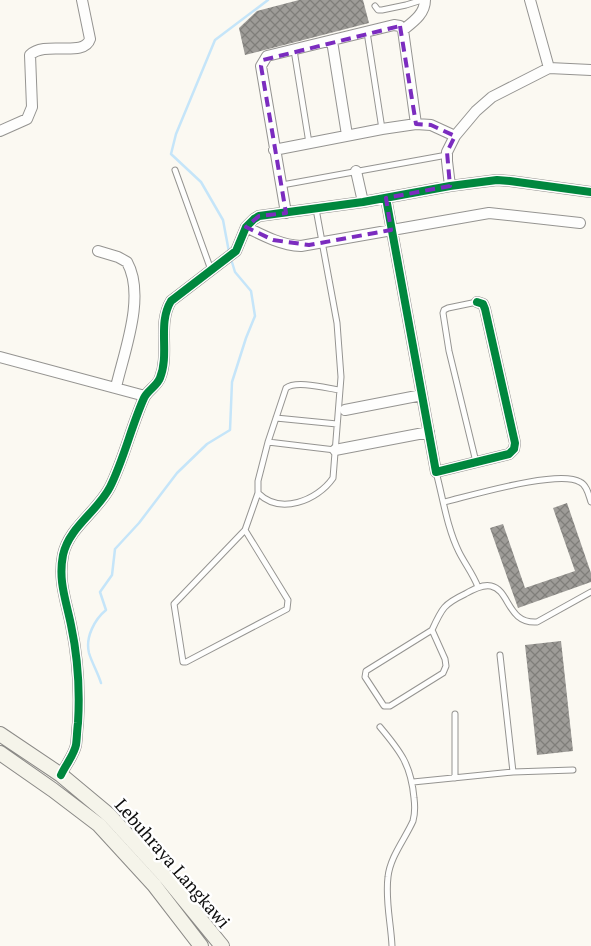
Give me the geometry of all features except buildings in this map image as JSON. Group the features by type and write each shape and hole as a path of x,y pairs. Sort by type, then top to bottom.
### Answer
{"main road":[{"name":"Lebuhraya Langkawi","path":"0,734 60,776 110,815 222,946"},
{"name":"Lebuhraya Langkawi","path":"0,753 54,790 99,825 154,885 201,946"},
{"path":"154,885 164,876"}],"street":[{"path":"0,131 30,116 32,107 30,55 34,51 48,48 76,48 89,43 90,39 82,0"},
{"path":"403,30 422,13 425,7 423,0"},
{"path":"530,0 549,68"},
{"path":"286,213 261,66 267,56 394,25 400,26 403,30 416,124"},
{"path":"332,41 347,135"},
{"path":"450,186 447,155 455,136 476,111 492,97 549,68 591,70"},
{"path":"274,150 347,135 416,124 432,125 455,136"},
{"path":"356,171 363,202"},
{"path":"60,776 76,747 79,699 77,658 61,576 63,555 66,546 77,529 101,501 110,486 145,396 159,381 164,368 164,317 171,301 236,252 246,227 259,216 363,202 450,186 497,180 510,180 591,192"},
{"path":"386,198 436,472 509,454 514,449 515,443 485,309 483,304 477,302"},
{"path":"246,227 273,240 292,245 309,246 495,213 580,224"},
{"path":"98,251 127,262 133,278 134,316 116,388"},
{"path":"0,356 145,396"},
{"path":"346,410 422,395"},
{"path":"335,450 429,432"}],"lane":[{"path":"375,6 378,10 382,10 423,0"},
{"path":"367,32 382,129"},
{"path":"294,50 308,143"},
{"path":"282,185 447,155"},
{"path":"176,170 211,270"},
{"path":"258,493 265,499 293,504 312,498 326,488 333,478 341,377 337,323 316,209"},
{"path":"476,463 449,351 443,313 448,308 477,302"},
{"path":"245,530 288,600 287,609 183,662 174,604 245,530 258,493 258,481 268,442 284,393 290,385 300,384 339,390"},
{"path":"276,418 337,424"},
{"path":"268,442 335,450"},
{"path":"436,472 451,531 459,552 472,571 478,587"},
{"path":"444,502 541,479 561,478 580,482 587,489 591,502"},
{"path":"432,630 445,659 446,666 442,673 390,706 384,706 365,676 366,671 432,630 442,609 449,602 478,587 491,586 500,591 508,606 516,615 528,623 538,622 591,592"},
{"path":"500,655 513,772"},
{"path":"455,714 455,778"},
{"path":"380,727 400,751 409,769 413,782 415,809 413,820 394,858 388,875 387,898 392,946"},
{"path":"413,782 513,772 573,770"}],"highlighted area":[{"path":"400,26 416,124 431,125 455,136 447,152 450,186 386,198 391,230 309,245 273,240 246,227 259,216 286,213 261,66 263,60"}],"waterway":[{"path":"229,252 223,220 201,182 171,154 176,134 215,40 268,0"},
{"path":"101,683 89,653 88,641 95,623 106,610 100,592 112,575 115,549 139,523 177,473 207,444 230,430 232,382 255,316 251,291 235,272 231,259"}],"cycle path":[{"path":"61,775 76,745 79,698 75,650 62,582 63,555 71,536 105,496 110,487 144,398 160,378 164,359 165,319 171,301 236,251 246,227 259,216 363,202 450,186 497,180 591,192"},
{"path":"386,198 436,472 509,454 514,449 515,443 485,309 483,304 477,302"}]}
